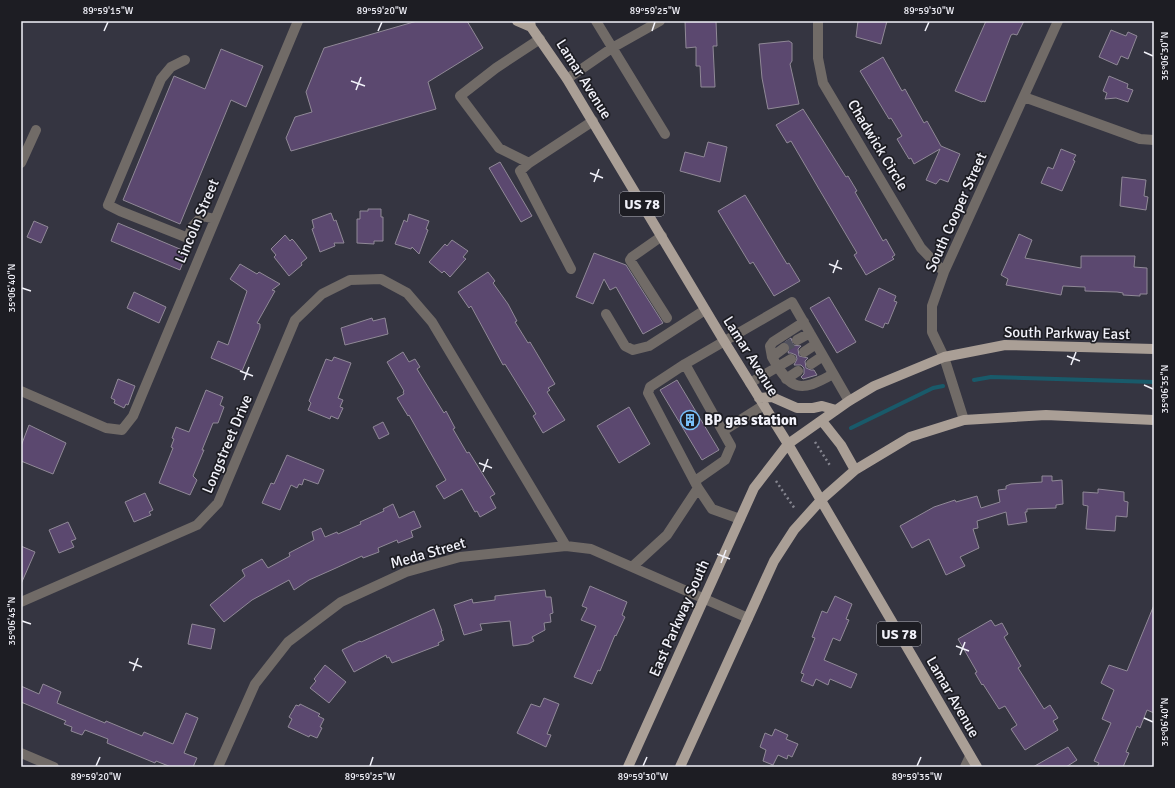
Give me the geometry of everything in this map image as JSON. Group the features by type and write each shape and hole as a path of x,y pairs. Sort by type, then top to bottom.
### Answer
{"main road":[{"name":"Lamar Avenue","path":"517,21 530,24 593,121 705,310 788,444 976,767"},
{"name":"South Parkway East","path":"788,444 849,401 874,386 944,357 1005,345 1154,349"},
{"path":"761,401 772,397 797,408 813,408 822,406 836,410"},
{"path":"680,767 774,561 794,530 821,500 855,470 910,437 964,420 1046,415 1154,420"},
{"path":"822,421 841,446 855,470"},
{"name":"East Parkway South","path":"628,767 754,488 788,444"}],"street":[{"name":"Lincoln Street","path":"21,391 106,428 122,430 132,416 298,21"},
{"path":"596,21 665,134"},
{"path":"567,79 612,48 660,21"},
{"name":"Chadwick Circle","path":"818,21 818,58 823,83 921,248 944,272"},
{"name":"South Cooper Street","path":"964,420 944,357 932,332 932,306 944,272 1058,21"},
{"path":"529,163 499,148 460,96 496,68 540,39"},
{"path":"185,60 171,67 161,79 108,204 120,211 188,238 192,227 202,216 215,219"},
{"path":"1024,97 1140,139 1154,140"},
{"path":"571,269 520,171 529,163 593,121"},
{"path":"21,163 36,130"},
{"path":"662,236 630,260 667,318"},
{"name":"Longstreet Drive","path":"21,602 197,525 218,504 295,320 322,294 350,280 381,279 406,294 432,322 566,546"},
{"path":"740,519 712,509 697,485 648,393 650,387 685,364 792,302 849,401"},
{"path":"606,314 625,346 633,350 649,346 705,310"},
{"path":"804,322 773,342 770,346 772,357 777,367 792,384 807,387 814,386 834,374"},
{"path":"797,340 810,332"},
{"path":"804,352 816,344"},
{"path":"772,357 784,348"},
{"path":"811,364 823,356"},
{"path":"750,383 791,359"},
{"path":"632,568 667,535 697,485 725,460 731,446 685,364"},
{"path":"786,379 798,371"},
{"path":"723,431 761,401"},
{"name":"Meda Street","path":"218,767 255,684 288,642 341,602 406,572 460,557 566,546 591,549 748,618"},
{"path":"21,753 54,767"},
{"path":"965,767 970,756"}],"path":[{"path":"815,442 831,467"},
{"path":"776,480 795,509"}],"building":[{"path":"417,21 467,21 483,48 428,82 436,109 291,151 286,138 295,117 312,112 306,92 324,48"},
{"path":"685,21 716,21 717,46 713,46 715,87 701,87 700,66 696,66 696,47 686,48"},
{"path":"858,21 887,21 881,44 856,37"},
{"path":"986,21 1024,21 1017,35 1011,35 985,102 982,102 955,91"},
{"path":"1111,30 1126,36 1128,32 1137,36 1128,59 1121,56 1117,65 1099,57"},
{"path":"789,41 792,43 792,61 790,64 799,104 768,109 762,78 759,44"},
{"path":"221,49 263,66 246,107 231,100 180,224 123,200 174,76 205,89"},
{"path":"883,57 902,91 905,89 924,123 927,121 941,146 960,154 948,182 940,179 936,184 926,180 940,149 914,164 911,158 909,159 897,139 902,136 891,118 889,119 860,71"},
{"path":"1109,76 1128,84 1127,88 1133,90 1128,102 1116,98 1105,99 1107,93 1103,91"},
{"path":"803,109 846,177 848,176 857,191 855,192 883,241 886,239 895,255 892,257 894,259 866,275 854,255 857,253 791,141 787,143 776,125"},
{"path":"708,142 727,147 720,182 680,171 685,152 704,157"},
{"path":"1061,149 1076,155 1073,160 1075,161 1062,191 1041,183 1048,167 1053,169"},
{"path":"500,162 532,216 521,222 489,168"},
{"path":"1122,177 1146,180 1144,196 1148,197 1146,210 1120,206"},
{"path":"745,195 787,264 789,263 800,281 774,296 753,262 750,264 718,211"},
{"path":"368,209 381,209 381,217 383,217 383,241 374,241 374,244 357,243 357,219 360,219 360,211 368,211"},
{"path":"331,213 334,221 336,220 344,243 334,243 335,246 320,252 312,229 314,228 312,220"},
{"path":"409,214 429,221 426,229 428,230 419,254 412,247 411,249 395,244 404,220 407,222"},
{"path":"34,221 48,227 41,243 27,237"},
{"path":"118,223 187,252 180,270 111,241"},
{"path":"1019,234 1032,240 1025,258 1081,268 1081,256 1135,256 1134,267 1147,268 1147,294 1140,294 1140,296 1123,295 1123,293 1117,292 1085,291 1085,287 1063,286 1061,295 1006,285 1008,279 1001,275"},
{"path":"285,235 290,241 292,239 294,241 307,258 301,263 302,265 289,276 274,257 276,255 271,249"},
{"path":"452,240 468,251 463,257 466,259 450,277 444,271 442,273 429,262 445,244 447,246"},
{"path":"594,253 626,265 663,323 643,334 616,287 610,290 604,279 593,304 576,297"},
{"path":"240,264 257,274 259,272 280,284 272,290 275,291 257,323 260,324 260,328 242,371 211,358 218,341 228,345 247,291 230,279"},
{"path":"488,272 495,281 493,283 508,304 517,321 515,322 528,343 530,342 555,384 548,388 550,390 547,392 565,420 543,433 533,416 536,414 505,364 503,365 471,306 469,308 458,292"},
{"path":"879,288 896,296 894,301 897,302 888,324 885,323 883,328 865,320"},
{"path":"134,292 166,307 159,323 127,308"},
{"path":"829,297 856,342 837,353 810,308"},
{"path":"372,318 373,321 385,318 388,334 345,345 341,328"},
{"path":"791,338 793,345 801,346 798,349 799,356 808,358 805,361 806,368 814,370 817,375 803,379 801,377 804,374 804,368 801,365 794,365 797,359 796,355 788,353 790,347 785,342"},
{"path":"403,352 409,362 415,359 420,367 417,369 444,413 446,411 455,428 453,429 467,453 469,452 495,494 490,497 496,508 480,517 477,511 475,512 462,489 444,499 436,486 446,480 409,415 408,416 397,398 404,394 404,391 387,362"},
{"path":"334,357 351,363 338,398 343,400 340,407 343,408 338,419 331,416 330,419 308,410 311,403 309,401 326,359 332,361"},
{"path":"118,379 135,386 128,405 126,404 124,408 114,403 115,400 111,398"},
{"name":"BP gas station","path":"677,380 719,450 702,460 660,390"},
{"path":"206,390 223,397 220,405 224,407 218,423 213,423 202,450 204,450 193,476 197,480 190,495 159,483 173,448 171,447 174,439 172,438 176,427 189,432"},
{"path":"629,407 650,444 619,463 597,426"},
{"path":"383,422 389,434 379,439 373,427"},
{"path":"29,425 66,443 53,474 21,461 21,446"},
{"path":"287,455 324,470 318,484 304,479 302,485 299,484 297,488 291,485 280,510 262,503 271,483 274,484"},
{"path":"1042,476 1052,476 1052,481 1062,480 1063,504 1056,505 1056,508 1027,509 1027,512 1025,512 1027,522 1008,525 1006,512 977,521 978,528 973,529 979,548 960,557 965,566 946,575 929,539 912,548 900,526 934,507 955,500 956,502 977,496 981,508 1000,502 998,490 1006,489 1006,486 1011,484 1042,482"},
{"path":"1098,489 1124,492 1124,501 1128,502 1127,517 1116,516 1115,531 1086,529 1088,506 1083,505 1083,492 1098,493"},
{"path":"145,493 153,510 149,512 151,515 134,522 125,502"},
{"path":"393,504 399,518 414,511 421,527 411,531 413,537 398,543 397,540 378,548 379,552 363,558 362,556 309,580 294,590 289,580 252,600 224,622 210,605 245,576 242,570 262,559 268,568 290,556 289,553 314,540 312,532 321,528 325,537 337,532 338,534 361,524 360,522 384,511 383,509"},
{"path":"68,522 76,539 71,541 74,547 59,553 49,530"},
{"path":"21,546 35,552 21,584"},
{"path":"590,586 627,602 622,615 625,617 616,636 615,635 600,671 598,670 592,684 574,677 596,626 581,620 587,608 582,606"},
{"path":"545,590 546,597 551,597 553,613 550,614 551,622 544,623 545,630 532,637 534,641 528,644 513,646 510,621 480,624 482,630 464,635 454,605 472,599 473,603 495,600 495,596"},
{"path":"835,596 852,604 846,619 849,620 840,641 833,638 824,660 857,674 851,688 830,679 828,685 816,679 813,686 801,681 804,674 801,673 815,638 812,637 822,611 827,613"},
{"path":"1154,605 1154,713 1147,710 1140,728 1137,726 1126,752 1129,753 1123,767 1097,767 1099,763 1094,761 1111,723 1102,719 1114,690 1101,683 1109,665 1127,671"},
{"path":"434,609 444,640 438,643 439,645 392,663 386,655 354,672 342,650"},
{"path":"991,620 995,626 1002,623 1008,634 1004,637 1021,666 1018,668 1044,709 1050,705 1058,718 1053,721 1058,730 1025,750 1011,729 1017,725 1005,706 999,709 983,684 982,685 975,673 977,672 958,639"},
{"path":"192,624 215,629 211,649 188,644"},
{"path":"325,665 346,682 329,703 310,688 316,681 314,679"},
{"path":"43,684 61,692 57,703 105,723 106,721 142,736 144,732 173,744 186,713 198,718 184,753 197,758 193,767 171,767 156,761 155,763 107,743 108,739 85,730 82,735 71,731 72,727 64,724 66,721 21,702 21,686 39,694"},
{"path":"544,698 559,704 547,734 551,735 546,747 517,733 531,704 540,707"},
{"path":"300,704 320,714 318,716 324,719 320,727 322,728 317,738 310,735 309,737 288,727 292,719 289,717 296,705 299,706"},
{"path":"775,729 788,735 786,739 798,744 792,757 788,755 787,759 778,755 773,765 763,761 766,750 760,747 765,733 772,736"},
{"path":"1068,747 1077,760 1066,767 1033,767"}],"waterway":[{"path":"974,380 991,377 1154,382"},
{"path":"851,428 933,388 943,386"}],"tunnel":[{"path":"784,348 797,340"}],"place":[{"name":"BP gas station","path":"690,420"}]}
